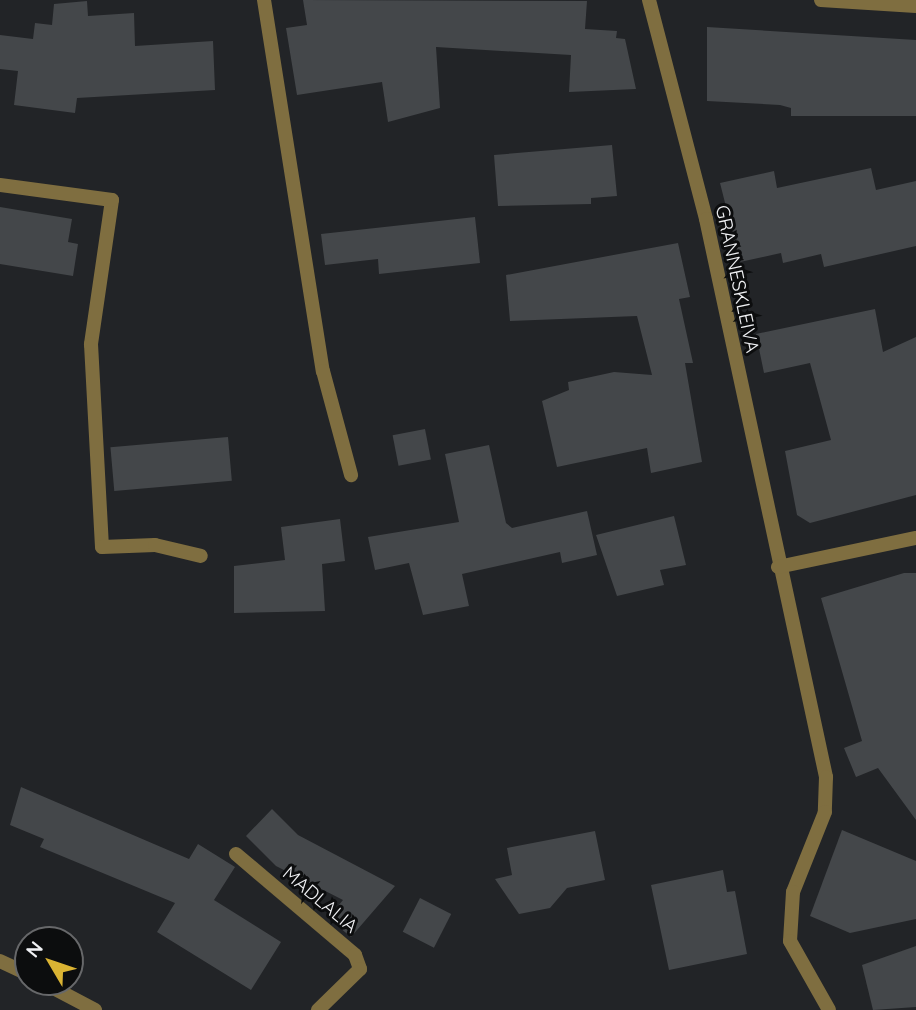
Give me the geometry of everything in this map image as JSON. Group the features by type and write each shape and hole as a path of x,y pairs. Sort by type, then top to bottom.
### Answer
{"street":[{"path":"264,0 323,371 351,475"},
{"name":"GRANNESKLEIVA","path":"649,0 706,219 778,567 825,777 825,812 793,892 790,941 828,1010"},
{"path":"821,0 916,6"},
{"path":"0,185 112,200 91,344 102,547 155,545 201,555"},
{"path":"778,567 916,538"},
{"name":"MADLALIA","path":"236,854 355,955 360,969 318,1010"},
{"path":"68,996 94,1010"}],"building":[{"path":"303,0 587,1 585,29 617,31 616,38 625,39 636,89 569,92 571,55 436,47 440,108 388,122 382,82 297,95 286,28 307,25"},
{"path":"87,1 88,16 134,13 135,46 213,41 215,90 77,98 75,113 14,105 18,71 0,69 0,35 33,39 35,23 52,25 54,4"},
{"path":"707,27 916,40 916,116 791,116 791,108 780,105 707,101"},
{"path":"612,145 617,196 591,198 591,204 498,206 494,155"},
{"path":"871,168 876,190 916,181 916,246 824,267 821,254 783,263 781,253 740,262 720,183 774,171 777,188"},
{"path":"0,207 72,219 68,242 78,244 73,276 0,264"},
{"path":"475,217 480,263 379,274 378,259 325,265 321,234"},
{"path":"678,243 690,297 679,299 693,363 685,363 702,462 651,473 647,448 557,467 542,401 569,390 568,382 614,372 652,375 637,316 510,321 506,275"},
{"path":"875,309 883,352 916,337 916,495 810,523 797,515 785,451 831,440 810,363 764,373 756,334"},
{"path":"425,429 431,459 399,466 393,435"},
{"path":"228,437 232,481 114,491 110,447"},
{"path":"489,445 506,523 512,528 587,511 597,555 562,563 560,552 462,574 469,606 423,615 409,563 375,570 368,537 459,522 445,454"},
{"path":"674,516 686,565 660,570 664,585 617,596 596,535"},
{"path":"340,519 345,561 322,564 325,611 234,613 234,566 285,560 281,527"},
{"path":"904,573 916,573 916,820 878,768 856,777 844,748 862,741 821,598"},
{"path":"21,787 189,859 198,844 235,867 214,900 281,942 251,990 157,932 175,903 40,847 44,839 10,825"},
{"path":"272,809 298,835 395,886 351,937 328,918 343,900 276,866 246,836"},
{"path":"842,830 916,861 916,919 850,933 810,916"},
{"path":"595,831 605,880 567,888 550,908 519,914 495,879 512,875 507,848"},
{"path":"723,870 727,892 735,891 747,954 669,970 651,885"},
{"path":"420,898 451,914 434,948 403,932"},
{"path":"916,946 916,1007 873,1010 862,965"}]}
